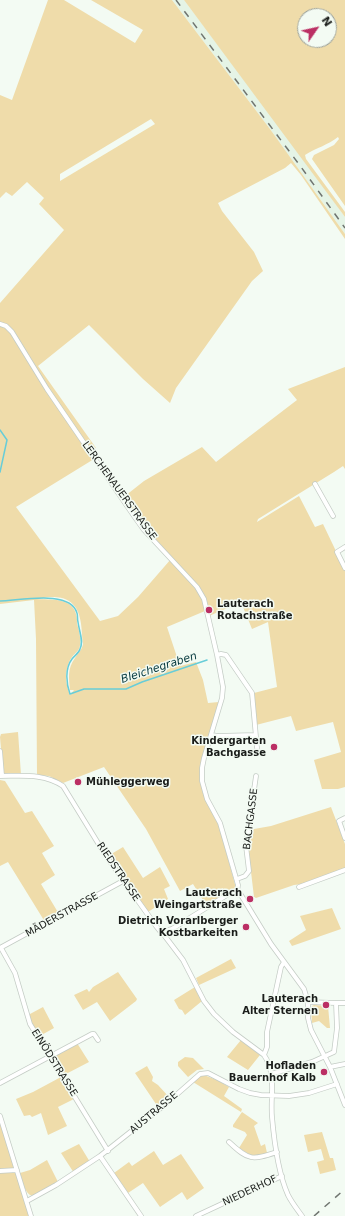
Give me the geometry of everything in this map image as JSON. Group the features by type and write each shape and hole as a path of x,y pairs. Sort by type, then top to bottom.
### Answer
{"street":[{"name":"LERCHENAUERSTRASSE","path":"0,324 6,326 12,332 48,389 141,525 169,558 197,587 204,599 223,687 222,698 202,768 202,781 207,799 220,823 238,885 237,894"},
{"path":"315,484 333,516"},
{"path":"345,547 337,552 345,568"},
{"path":"217,655 226,655 252,693 256,748"},
{"path":"211,735 255,735"},
{"path":"0,750 1,776"},
{"name":"RIEDSTRASSE","path":"1,776 43,777 55,781 63,786 123,881 156,926 160,930 164,931 164,935 183,960 204,1000 214,1014 233,1032 264,1055"},
{"name":"BACHGASSE","path":"236,879 245,876 249,871 246,846 256,776"},
{"path":"345,818 339,821 345,838"},
{"path":"299,887 345,870"},
{"name":"MÄDERSTRASSE","path":"0,948 123,881"},
{"path":"164,931 172,929 227,895 241,895 259,927 302,985 308,1002 308,1018 311,1030 330,1067 345,1105"},
{"name":"EINÖDSTRASSE","path":"0,948 15,973 30,1024 108,1151"},
{"path":"284,962 281,967 267,1032 267,1047 264,1055 272,1074 272,1116 282,1176 288,1195 302,1216"},
{"path":"308,1002 345,1003"},
{"path":"272,1074 312,1062 332,1054 334,1051 336,1036 336,1003"},
{"path":"0,1083 92,1034 94,1034 98,1040"},
{"path":"330,1067 345,1064"},
{"name":"AUSTRASSE","path":"27,1201 56,1186 108,1151 200,1074 208,1073 250,1093 273,1096 289,1096 309,1093 337,1084"},
{"path":"0,1116 31,1216"},
{"path":"229,1142 240,1152 251,1158 257,1158 277,1152"},
{"path":"100,1156 141,1216"},
{"path":"0,1171 17,1170"},
{"name":"NIEDERHOF","path":"196,1216 282,1176"}],"shaded area":[{"path":"48,0 64,0 135,43 143,30 91,0 172,0 270,129 345,234 345,239 301,175 291,163 285,168 218,203 222,211 254,252 263,271 252,281 176,388 170,403 143,379 89,325 38,366 96,448 89,452 94,459 16,507 100,621 118,616 138,597 171,559 139,526 120,500 144,481 202,447 216,462 297,400 288,389 345,367 345,469 343,466 258,519 257,522 299,496 315,527 323,524 345,570 345,787 338,789 322,789 314,760 341,752 333,722 296,731 291,716 256,725 254,693 277,687 268,622 252,629 241,602 209,616 205,611 167,627 180,666 196,662 203,680 208,703 219,702 200,772 203,793 218,822 236,888 206,905 193,884 180,891 146,829 104,767 63,783 49,776 37,775 36,639 34,600 0,604 0,303 64,230 39,204 44,198 27,182 12,196 6,192 0,198 0,95 12,100","holes":["151,119 155,124 60,181 60,174","49,597 63,598 71,602 80,618 83,644 81,650 72,662 69,678 70,690 74,690 70,695 66,681 69,661 80,647 80,634 76,615 74,609 65,602 60,600 37,599"]},
{"path":"172,0 184,0 304,159 345,217 345,234 270,129"},
{"path":"184,0 345,0 345,206 312,159 314,155 334,145 339,139 338,137 305,155 306,159 345,212 345,217"},
{"path":"18,732 21,775 5,775 3,772 0,737 1,734"},
{"path":"0,780 5,781 25,813 32,811 54,846 42,853 55,875 41,884 59,914 45,922 8,862 0,866"},
{"path":"331,807 345,844 345,868 302,884 294,885 256,898 254,897 249,855 250,832 254,829 271,826"},
{"path":"123,847 143,878 160,867 170,886 164,889 168,899 148,912 108,856"},
{"path":"332,908 341,929 292,946 289,941 306,930 300,916"},
{"path":"231,959 236,968 199,985 196,978"},
{"path":"118,972 137,999 136,1001 110,1021 97,1002 83,1010 74,995 87,989 89,992 93,987"},
{"path":"195,987 202,1001 185,1015 182,1010 179,1009 174,1000"},
{"path":"314,1005 328,1006 330,1028 327,1028 319,1021 312,1023 311,1009"},
{"path":"43,1007 54,1028 38,1037 29,1018 30,1014"},
{"path":"241,1040 260,1055 248,1070 227,1057"},
{"path":"77,1043 89,1062 64,1075 54,1060 57,1055"},
{"path":"185,1057 193,1058 204,1069 197,1070 188,1077 178,1066 178,1062"},
{"path":"147,1066 153,1077 152,1081 169,1097 158,1107 135,1073"},
{"path":"204,1075 229,1087 224,1096 242,1109 241,1112 193,1082 200,1076"},
{"path":"61,1077 74,1099 58,1107 67,1126 48,1135 41,1113 32,1117 30,1115 24,1116 16,1099"},
{"path":"242,1112 258,1123 254,1126 261,1146 265,1144 267,1153 253,1157 239,1148 247,1135 245,1132 233,1127 233,1125"},
{"path":"0,1118 30,1216 0,1216"},
{"path":"322,1132 330,1158 333,1158 336,1170 320,1174 317,1162 324,1160 321,1149 308,1152 304,1135"},
{"path":"79,1144 90,1162 74,1173 61,1153"},
{"path":"154,1151 163,1165 181,1154 204,1188 187,1200 182,1192 160,1207 143,1183 128,1193 114,1173 129,1162 132,1166"},
{"path":"47,1160 58,1182 32,1196 25,1190 20,1173 30,1170"}],"waterway":[{"name":"Bleichegraben","path":"0,430 7,440 0,472"},
{"name":"Bleichegraben","path":"0,601 43,598 65,601 72,606 77,613 82,643 78,653 72,659 67,671 70,694 84,689 126,689 207,660"}],"railway":[{"path":"176,0 345,228"},
{"path":"314,1216 345,1189"}],"place":[{"name":"Lauterach Rotachstraße","path":"209,610"},
{"name":"Kindergarten Bachgasse","path":"274,747"},
{"name":"Mühleggerweg","path":"78,782"},
{"name":"Lauterach Weingartstraße","path":"250,899"},
{"name":"Dietrich Vorarlberger Kostbarkeiten","path":"246,927"},
{"name":"Lauterach Alter Sternen","path":"326,1005"},
{"name":"Hofladen Bauernhof Kalb","path":"324,1072"}]}
